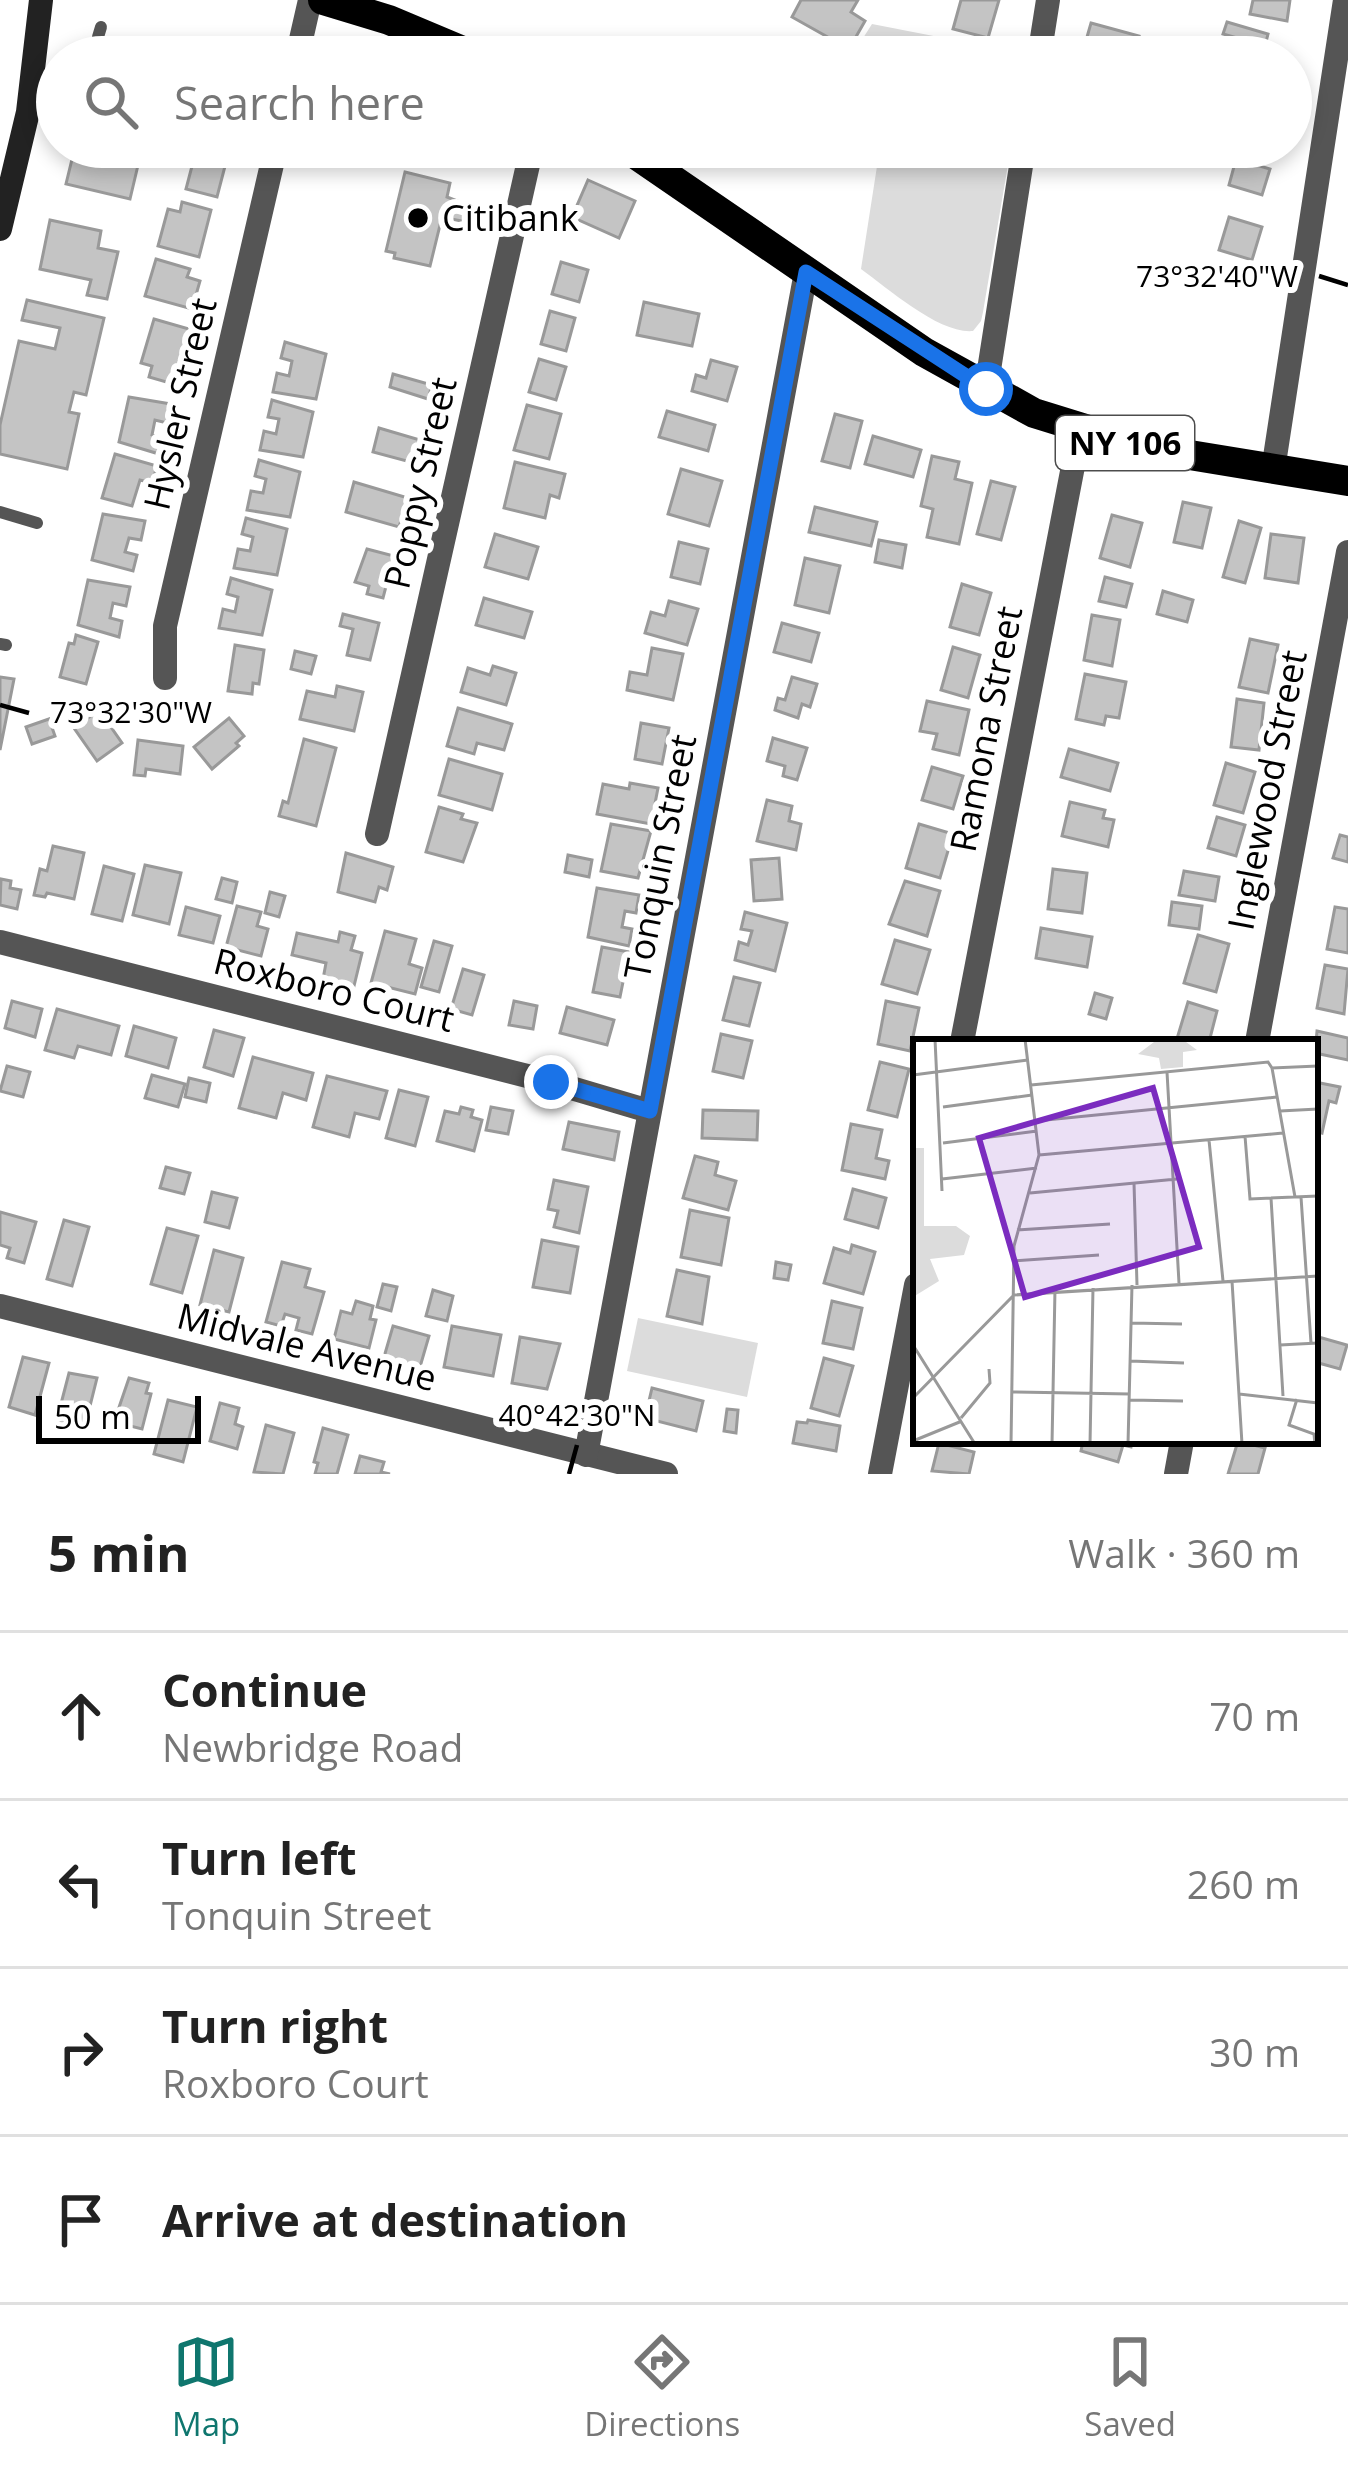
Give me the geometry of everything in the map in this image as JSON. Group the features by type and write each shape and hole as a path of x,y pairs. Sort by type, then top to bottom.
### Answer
{"main road":[{"path":"37,36 41,0"},
{"path":"323,0 431,36"},
{"path":"0,229 28,112 36,43"},
{"name":"NY 106","path":"655,168 986,389 1080,430 1165,452 1348,481"}],"street":[{"path":"302,36 310,0"},
{"path":"1042,36 1048,0"},
{"path":"1273,470 1346,0"},
{"name":"Hysler Street","path":"165,678 165,626 271,168"},
{"name":"Poppy Street","path":"377,834 527,168"},
{"path":"986,389 1021,168"},
{"name":"Tonquin Street","path":"586,1455 806,272"},
{"name":"Ramona Street","path":"963,1039 1080,430"},
{"name":"Inglewood Street","path":"1258,1039 1348,554"},
{"name":"Roxboro Court","path":"0,942 650,1111"},
{"path":"880,1474 913,1301"},
{"name":"Midvale Avenue","path":"0,1306 666,1474"},
{"path":"1176,1474 1181,1444"}],"lane":[{"path":"0,512 37,523"}],"shaded area":[{"path":"872,24 934,36 864,36"},
{"path":"877,168 1007,168 983,312 973,331 930,318 861,269"},
{"path":"638,1318 758,1343 747,1397 627,1371"}],"building":[{"path":"801,0 858,0 851,12 865,21 856,36 826,36 792,17"},
{"path":"961,0 999,0 989,36 953,29"},
{"path":"1253,0 1290,0 1287,21 1250,14"},
{"path":"1227,22 1268,34 1230,36 1223,34"},
{"path":"1091,23 1139,36 1087,36"},
{"path":"70,168 137,168 130,199 66,184"},
{"path":"192,168 225,168 217,197 186,189"},
{"path":"1234,168 1270,169 1262,195 1229,185"},
{"name":"Citibank","path":"405,172 450,183 447,197 475,208 471,223 442,217 430,266 394,258 395,253 386,251"},
{"path":"588,180 635,201 619,238 572,217"},
{"path":"182,202 211,210 199,257 158,246 168,209 180,212"},
{"path":"1229,217 1262,227 1252,260 1219,250"},
{"path":"50,220 101,231 98,248 118,252 107,299 87,295 91,280 40,269"},
{"path":"156,259 190,269 187,277 200,281 192,309 145,296"},
{"path":"561,262 588,270 579,302 552,294"},
{"path":"27,300 104,318 86,395 74,392 69,412 79,414 67,469 0,454 0,425 19,341 55,349 60,328 22,320"},
{"path":"644,302 699,314 692,346 637,335"},
{"path":"550,311 575,318 566,351 541,344"},
{"path":"154,319 189,329 173,384 149,377 152,366 141,363"},
{"path":"285,342 326,354 316,399 273,392 277,373 289,376 292,361 281,358"},
{"path":"539,359 566,367 556,400 529,392"},
{"path":"711,360 737,367 727,401 692,391 696,375 706,378"},
{"path":"393,374 432,385 428,399 390,387"},
{"path":"129,397 171,404 167,423 155,420 152,435 163,438 159,454 119,442"},
{"path":"272,400 313,412 303,457 260,450 264,431 276,434 279,419 268,417"},
{"path":"527,405 561,414 549,459 514,450"},
{"path":"667,411 715,425 708,451 659,437"},
{"path":"835,414 862,421 850,468 822,461"},
{"path":"379,428 420,440 414,463 373,452"},
{"path":"873,436 921,450 913,477 865,464"},
{"path":"115,454 157,466 152,483 140,480 132,506 102,498"},
{"path":"932,456 959,462 955,479 972,483 959,544 927,537 933,509 921,506"},
{"path":"259,460 300,472 290,517 247,510 251,491 263,493 266,479 255,476"},
{"path":"515,462 565,474 559,498 550,495 545,518 504,508"},
{"path":"681,469 722,481 709,526 668,514"},
{"path":"991,481 1015,487 1001,540 977,534"},
{"path":"354,482 408,498 399,527 346,512"},
{"path":"1183,502 1211,508 1202,548 1174,542"},
{"path":"815,507 877,522 871,546 809,532"},
{"path":"103,514 145,521 141,540 129,538 125,552 137,555 133,571 92,560"},
{"path":"1112,515 1142,523 1130,567 1100,558"},
{"path":"246,518 287,529 277,575 234,568 238,549 250,551 253,537 242,534"},
{"path":"1239,521 1261,528 1245,583 1223,577"},
{"path":"495,534 538,547 528,579 485,567"},
{"path":"1271,534 1304,538 1298,583 1265,578"},
{"path":"879,540 906,545 902,568 875,562"},
{"path":"679,542 708,549 700,584 671,577"},
{"path":"367,549 394,556 383,598 367,594 369,586 355,582"},
{"path":"805,558 840,566 829,613 795,605"},
{"path":"1105,577 1132,584 1126,607 1099,601"},
{"path":"231,578 272,590 262,635 219,628 223,609 235,612 238,597 227,594"},
{"path":"88,580 130,587 126,606 113,603 110,618 122,621 119,637 78,625"},
{"path":"962,584 991,593 979,635 950,627"},
{"path":"1163,591 1193,600 1187,622 1157,614"},
{"path":"484,598 532,612 524,638 476,625"},
{"path":"669,601 698,609 687,645 645,633 651,612 665,616"},
{"path":"343,614 379,623 370,660 347,655 353,629 340,626"},
{"path":"1092,615 1120,620 1112,666 1084,660"},
{"path":"782,623 819,633 811,662 774,652"},
{"path":"76,635 98,642 86,684 60,677 69,643 74,644"},
{"path":"1250,639 1278,645 1268,693 1239,687"},
{"path":"235,645 264,650 259,684 253,683 252,694 228,691"},
{"path":"953,647 980,655 968,698 941,690"},
{"path":"652,648 683,654 673,700 627,690 630,672 647,675"},
{"path":"295,651 316,656 311,674 291,669"},
{"path":"493,666 516,673 506,705 461,692 468,668 490,675"},
{"path":"1085,674 1126,682 1119,718 1106,716 1104,725 1076,719"},
{"path":"0,677 14,679 0,750"},
{"path":"792,677 817,684 810,707 802,704 798,718 775,710 778,698 785,700"},
{"path":"337,686 363,692 354,731 300,719 307,691 335,697"},
{"path":"1237,699 1264,703 1259,750 1231,747"},
{"path":"927,701 969,710 959,755 933,749 937,734 920,731"},
{"path":"458,708 512,724 504,750 477,743 474,754 447,746"},
{"path":"99,710 122,743 97,761 74,728"},
{"path":"229,718 244,736 212,769 194,747"},
{"path":"49,719 55,736 32,744 26,727"},
{"path":"641,723 669,728 662,764 635,759"},
{"path":"773,738 807,748 797,780 783,776 785,766 767,761"},
{"path":"304,739 336,748 316,826 279,816 283,801 288,803"},
{"path":"138,740 183,746 180,774 146,769 145,776 134,775"},
{"path":"1069,749 1118,763 1110,791 1061,777"},
{"path":"449,759 502,774 492,810 439,795"},
{"path":"1226,763 1255,772 1243,813 1214,805"},
{"path":"932,767 963,776 953,809 922,800"},
{"path":"630,783 658,788 651,824 597,814 603,784 629,789"},
{"path":"767,800 792,806 789,821 801,824 796,850 757,841"},
{"path":"1070,802 1105,810 1103,818 1114,820 1108,847 1062,836"},
{"path":"439,807 477,823 463,862 426,852"},
{"path":"1217,817 1245,825 1236,856 1208,848"},
{"path":"611,824 651,831 638,878 601,871"},
{"path":"919,824 953,834 940,878 906,868"},
{"path":"1340,835 1348,837 1348,862 1333,858"},
{"path":"53,846 84,853 74,899 34,895 40,869 47,871"},
{"path":"346,853 393,867 387,890 379,887 375,902 338,892"},
{"path":"568,855 592,860 589,877 565,872"},
{"path":"779,858 782,899 754,901 751,860"},
{"path":"145,865 181,873 169,924 133,915"},
{"path":"104,866 134,874 122,921 92,914"},
{"path":"1053,869 1087,873 1082,913 1048,909"},
{"path":"1184,871 1219,877 1215,901 1179,895"},
{"path":"222,878 237,882 232,903 216,899"},
{"path":"1,879 21,890 17,909 0,905"},
{"path":"905,881 940,891 927,936 889,924"},
{"path":"597,888 639,895 636,913 625,911 622,927 632,929 629,946 588,937"},
{"path":"270,892 285,896 279,917 265,913"},
{"path":"1172,902 1202,906 1199,929 1169,925"},
{"path":"237,906 261,912 257,926 268,929 261,956 226,947"},
{"path":"186,907 220,916 213,943 179,935"},
{"path":"1335,907 1348,909 1348,953 1327,949"},
{"path":"745,912 787,923 775,971 735,960 739,942 748,945 752,931 741,929"},
{"path":"1041,928 1092,937 1087,967 1036,958"},
{"path":"385,931 416,939 409,964 422,968 415,994 371,983"},
{"path":"340,932 355,936 351,950 362,953 354,986 323,979 326,963 292,955 297,933 338,942"},
{"path":"1198,935 1229,944 1216,992 1184,983"},
{"path":"895,940 930,950 917,994 882,984"},
{"path":"434,941 452,946 439,992 421,987"},
{"path":"602,947 629,952 620,997 593,992"},
{"path":"1325,965 1348,969 1344,1014 1317,1008"},
{"path":"463,969 484,975 472,1015 451,1009"},
{"path":"734,977 760,983 749,1026 723,1020"},
{"path":"1095,993 1112,998 1106,1019 1089,1014"},
{"path":"12,1001 42,1009 35,1037 5,1028"},
{"path":"514,1001 537,1006 533,1029 509,1025"},
{"path":"886,1001 919,1008 910,1051 878,1044"},
{"path":"1188,1002 1217,1011 1210,1039 1177,1039"},
{"path":"567,1007 614,1020 607,1045 560,1033"},
{"path":"57,1009 119,1026 111,1055 78,1046 74,1058 45,1050"},
{"path":"134,1026 176,1038 168,1068 126,1056"},
{"path":"214,1030 244,1038 233,1076 204,1067"},
{"path":"1317,1031 1348,1038 1348,1060 1318,1054"},
{"path":"721,1034 752,1041 743,1078 713,1071"},
{"path":"253,1057 313,1073 306,1100 283,1093 276,1118 239,1108"},
{"path":"880,1062 909,1069 897,1117 868,1110"},
{"path":"7,1066 30,1072 23,1097 0,1091"},
{"path":"152,1075 185,1084 178,1107 145,1098"},
{"path":"327,1076 387,1091 379,1119 355,1113 349,1137 313,1127"},
{"path":"189,1078 210,1083 206,1102 185,1097"},
{"path":"1318,1083 1340,1087 1336,1103 1329,1101 1322,1133 1318,1132"},
{"path":"399,1090 428,1097 415,1146 386,1138"},
{"path":"461,1107 473,1110 471,1117 482,1120 474,1151 437,1141 445,1111 459,1114"},
{"path":"491,1107 513,1111 508,1134 486,1130"},
{"path":"703,1110 758,1111 757,1140 702,1138"},
{"path":"569,1122 619,1132 614,1160 563,1149"},
{"path":"851,1124 882,1130 876,1158 889,1161 885,1179 842,1170"},
{"path":"695,1156 718,1162 715,1175 736,1181 728,1210 683,1198"},
{"path":"166,1167 190,1173 184,1194 160,1188"},
{"path":"554,1180 588,1187 579,1233 554,1227 558,1211 548,1209"},
{"path":"853,1189 886,1198 878,1228 845,1219"},
{"path":"212,1192 237,1198 229,1228 205,1222"},
{"path":"690,1210 729,1218 721,1265 681,1257"},
{"path":"0,1212 36,1222 24,1263 7,1258 10,1248 0,1245"},
{"path":"64,1220 89,1227 72,1286 47,1279"},
{"path":"167,1228 198,1236 182,1293 151,1284"},
{"path":"542,1240 578,1247 570,1293 533,1287"},
{"path":"852,1245 875,1252 863,1294 824,1283 834,1248 850,1253"},
{"path":"214,1250 243,1258 229,1312 200,1305"},
{"path":"282,1262 310,1269 305,1287 324,1292 312,1334 296,1330 299,1318 285,1314 281,1326 266,1322"},
{"path":"776,1262 791,1265 788,1280 774,1278"},
{"path":"677,1270 709,1277 702,1324 667,1316"},
{"path":"383,1284 397,1287 391,1311 377,1307"},
{"path":"433,1290 453,1296 447,1321 426,1316"},
{"path":"356,1301 373,1306 370,1319 376,1320 369,1348 334,1339 341,1311 352,1314"},
{"path":"832,1301 862,1308 853,1349 823,1343"},
{"path":"393,1326 429,1336 420,1367 384,1357"},
{"path":"452,1326 501,1335 493,1376 444,1367"},
{"path":"520,1337 560,1344 547,1389 512,1383"},
{"path":"1318,1337 1347,1345 1340,1369 1318,1363"},
{"path":"23,1357 49,1363 35,1415 9,1407"},
{"path":"824,1358 853,1366 839,1416 811,1408"},
{"path":"69,1373 97,1378 84,1430 56,1423"},
{"path":"129,1378 149,1383 146,1393 151,1394 142,1429 114,1422"},
{"path":"652,1388 703,1401 696,1431 645,1418"},
{"path":"168,1400 197,1407 183,1462 154,1454"},
{"path":"220,1403 239,1408 235,1424 243,1427 237,1449 210,1441"},
{"path":"727,1409 738,1410 736,1433 724,1431"},
{"path":"797,1422 840,1426 836,1451 793,1443"},
{"path":"266,1425 294,1433 283,1474 254,1472"},
{"path":"323,1428 348,1435 337,1474 315,1474"},
{"path":"939,1444 974,1452 969,1474 932,1471"},
{"path":"1082,1444 1132,1444 1123,1445 1118,1462 1081,1451"},
{"path":"1237,1444 1265,1448 1258,1474 1228,1474"},
{"path":"360,1456 384,1462 381,1472 390,1474 355,1474"}],"place":[{"name":"Citibank","path":"418,218"}],"route":[{"path":"551,1082 650,1111 806,272 986,389"}]}
